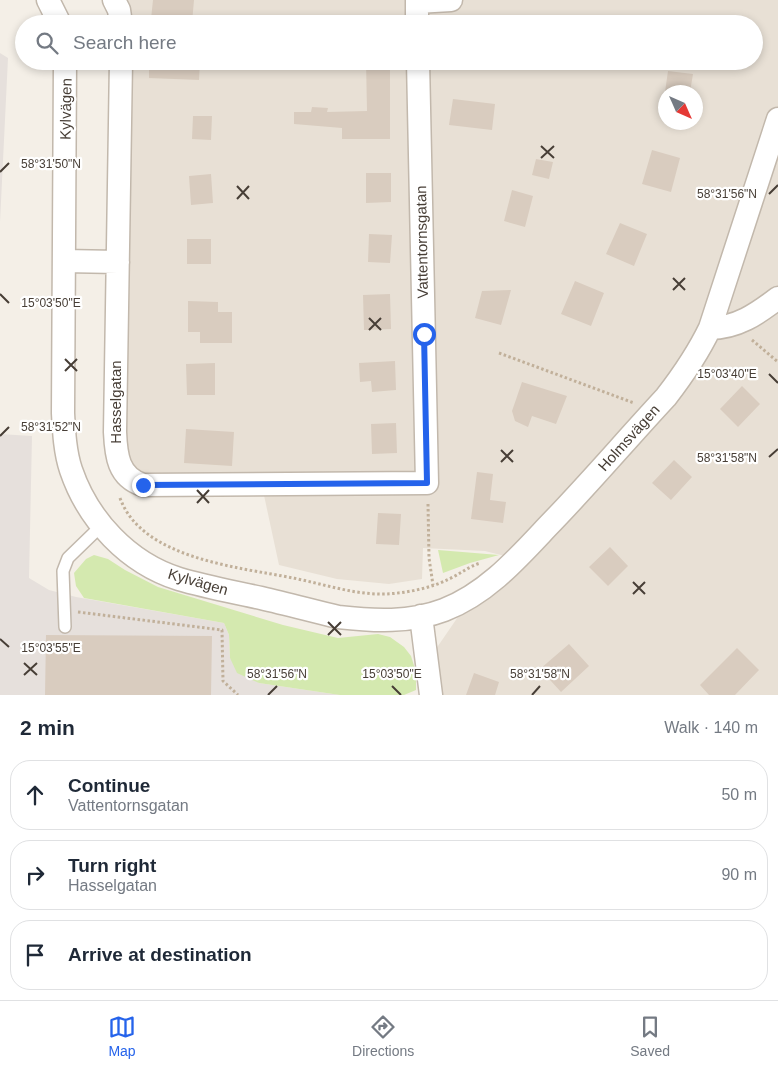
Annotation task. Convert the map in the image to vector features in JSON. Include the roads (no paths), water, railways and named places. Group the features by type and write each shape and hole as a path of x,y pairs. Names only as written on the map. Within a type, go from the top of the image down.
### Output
{"street":[{"path":"48,0 57,15"},
{"path":"114,0 120,15"},
{"path":"417,9 451,0"},
{"name":"Kylvägen","path":"65,70 63,413 66,452 79,490 91,512 113,539 144,563 178,579 338,617 376,620 421,616"},
{"name":"Hasselgatan","path":"121,70 115,432 119,464 126,476"},
{"name":"Vattentornsgatan","path":"126,476 134,482 143,485 427,483 418,70"},
{"name":"Holmsvägen","path":"421,616 444,610 466,599 505,570 560,513 681,378 698,352 710,328 778,119"},
{"path":"64,261 118,262"},
{"path":"710,328 724,328 734,324 754,315 778,298"},
{"path":"421,616 431,695"}],"lane":[{"path":"64,627 63,571 68,558 101,526"}]}
